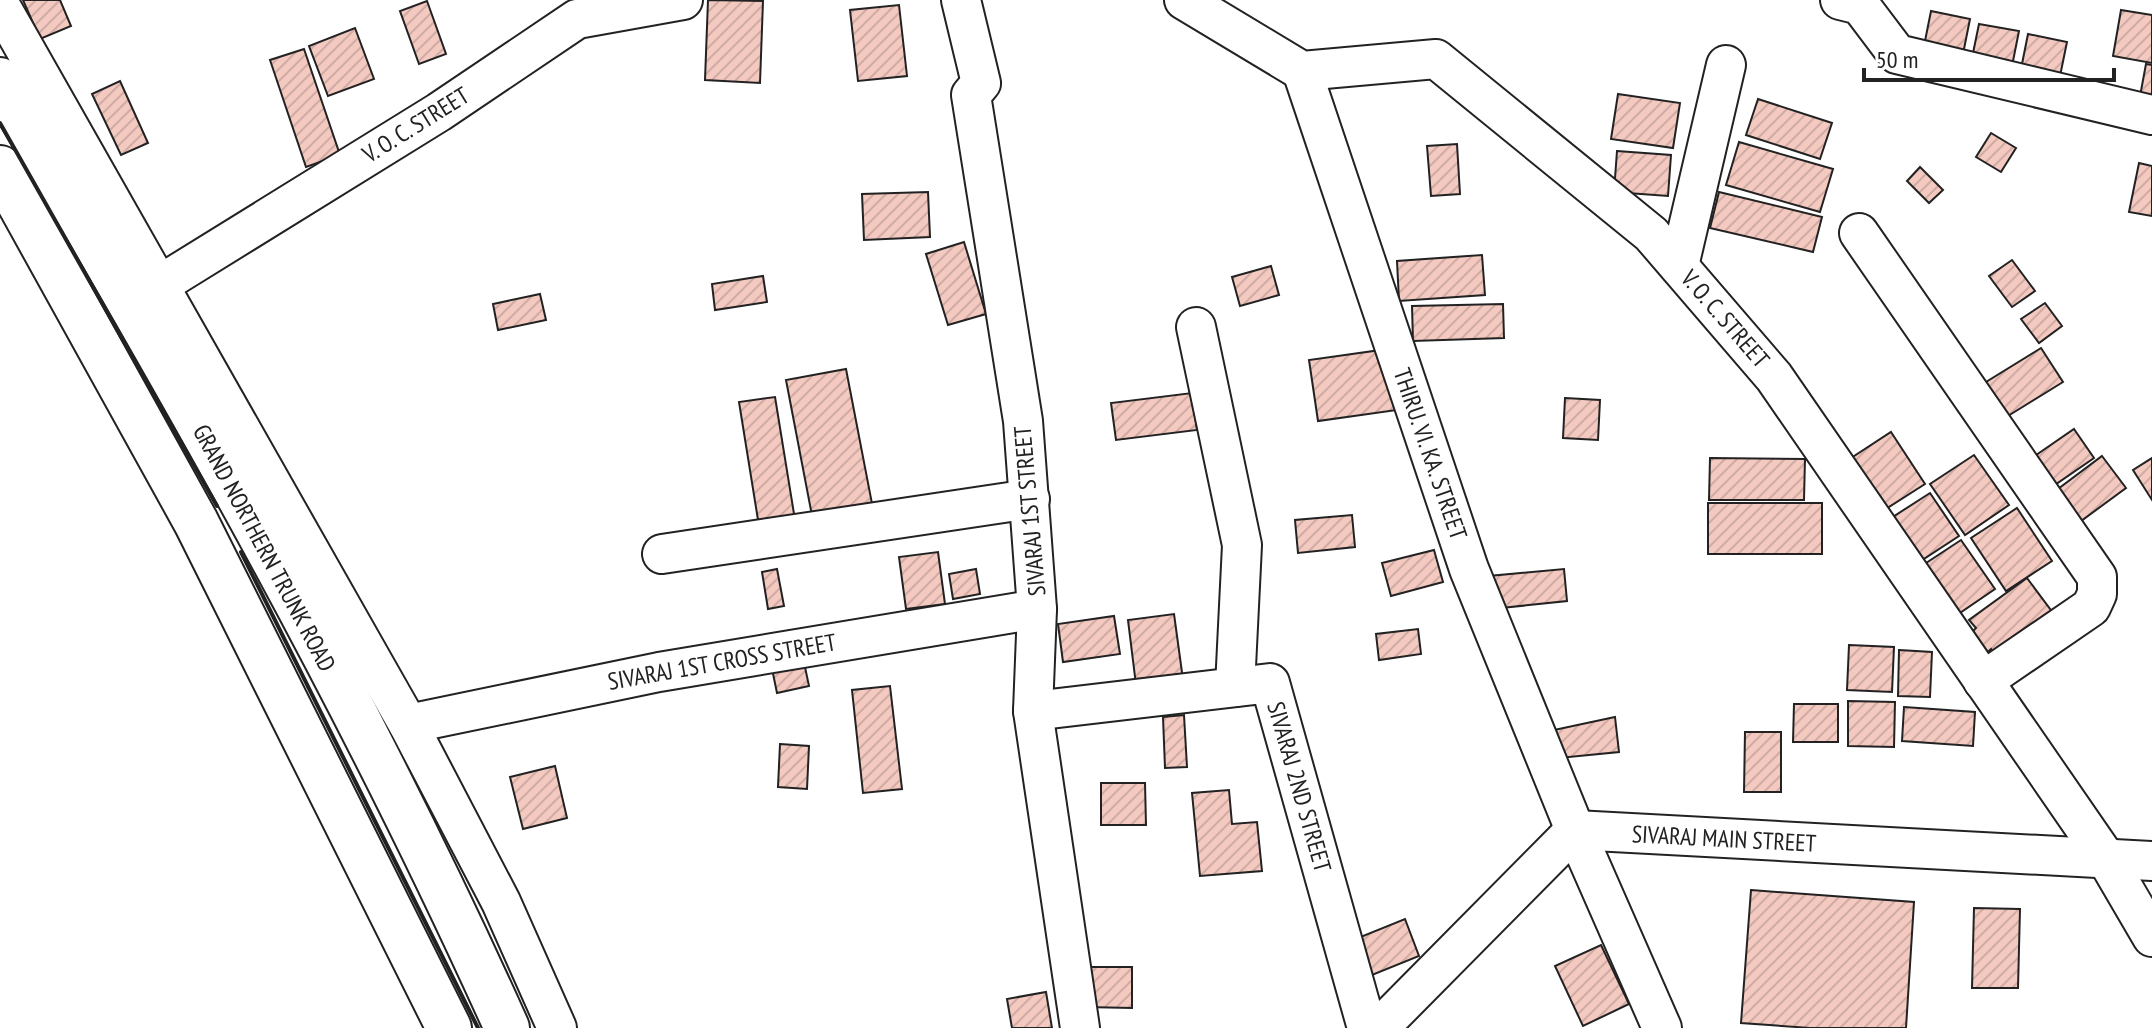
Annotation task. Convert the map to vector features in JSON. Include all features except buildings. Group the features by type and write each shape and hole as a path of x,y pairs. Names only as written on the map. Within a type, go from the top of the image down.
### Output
{"highway":[{"name":"GRAND NORTHERN TRUNK ROAD","path":"0,80 131,302 365,735 507,1028"},
{"name":"GRAND NORTHERN TRUNK ROAD","path":"0,168 196,522 449,1028"}],"street":[{"name":"V. O. C. STREET","path":"161,284 439,112 577,19 683,0"},
{"name":"SIVARAJ 1ST STREET","path":"961,0 981,83 971,95 1023,421 1037,609 1033,711 1080,1028"},
{"path":"1840,0 1860,5 1897,54 2152,115"},
{"path":"0,5 408,724 501,902 557,1028"},
{"path":"1199,5 1302,71"},
{"name":"V. O. C. STREET","path":"1302,71 1436,59 1651,234 1774,377 2107,860 2152,937"},
{"path":"1679,266 1726,65"},
{"name":"THIRU. VI. KA. STREET","path":"1302,71 1469,569 1575,830 1662,1028"},
{"path":"1859,233 2097,577 2097,594 2091,607 1983,681"},
{"path":"1196,327 1242,545 1235,687"},
{"path":"662,554 1030,499"},
{"name":"SIVARAJ 1ST CROSS STREET","path":"408,724 659,672 1037,609"},
{"name":"SIVARAJ 2ND STREET","path":"1033,711 1270,683 1367,1028"},
{"path":"1379,1028 1575,830"},
{"name":"SIVARAJ MAIN STREET","path":"1575,830 2152,861"}],"wall":[{"path":"0,123 217,506"},
{"path":"241,552 478,1028"}]}
